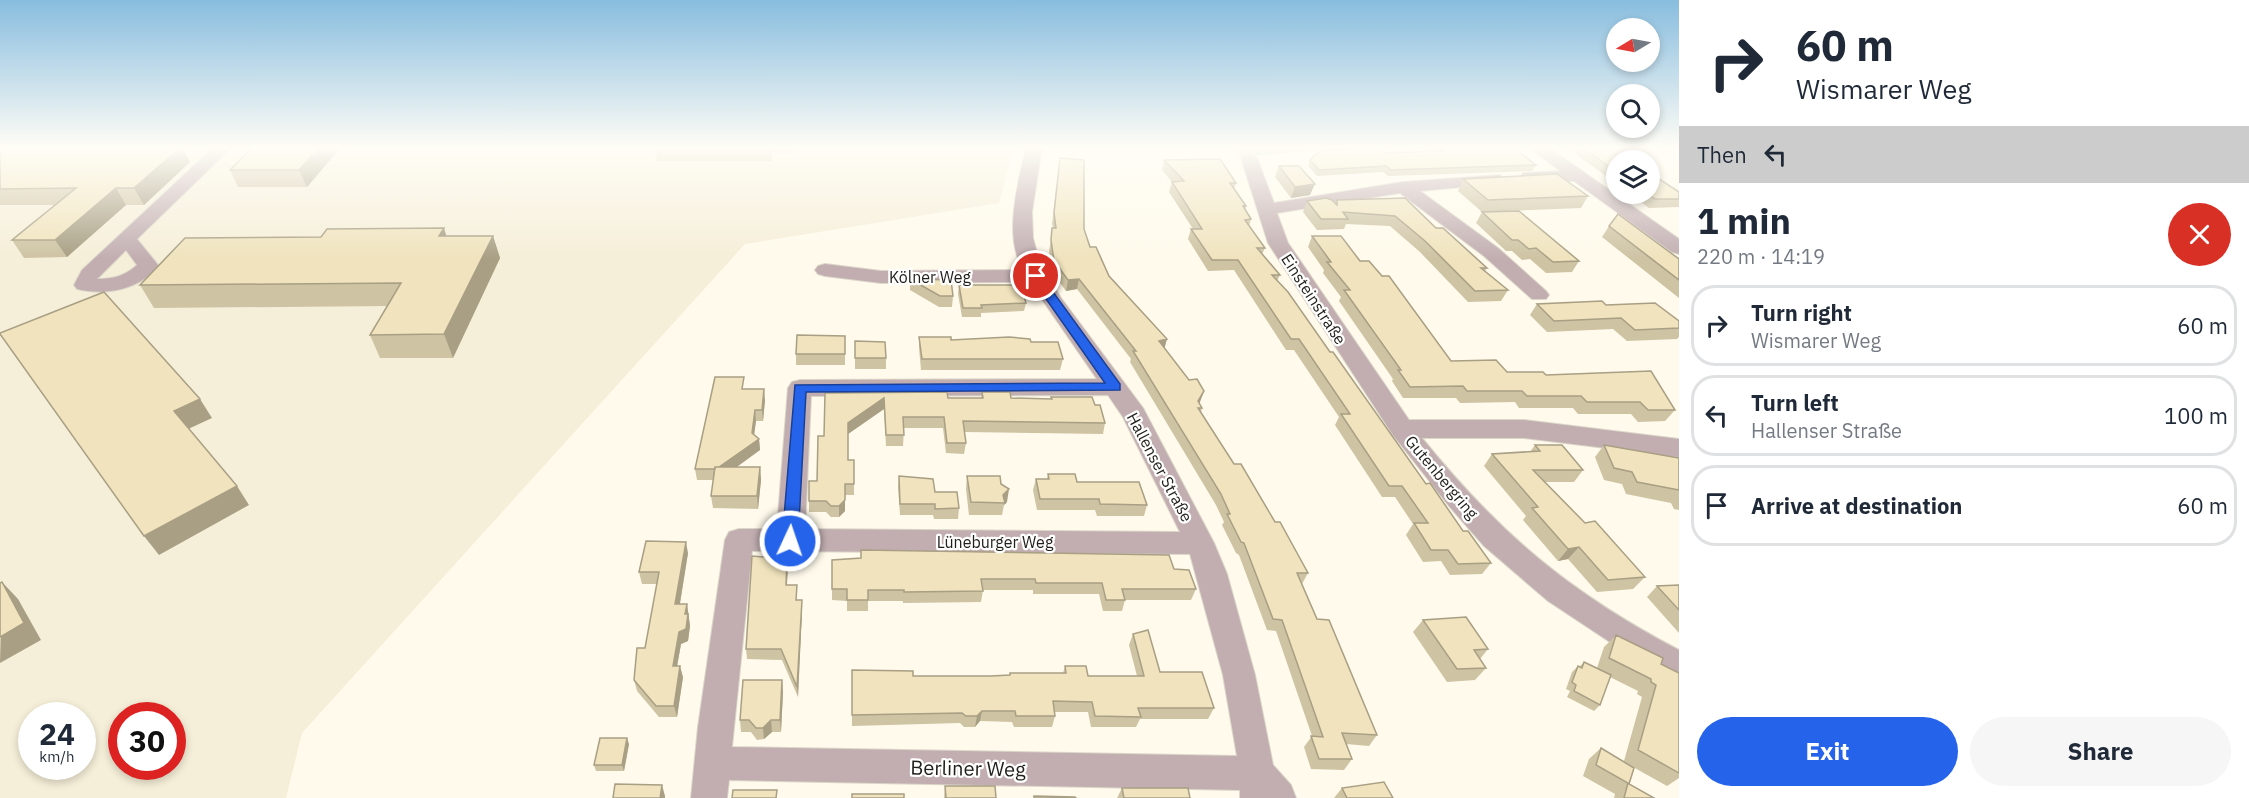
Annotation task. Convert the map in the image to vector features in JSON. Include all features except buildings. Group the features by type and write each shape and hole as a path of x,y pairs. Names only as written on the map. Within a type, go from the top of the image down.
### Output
{"street":[{"path":"127,238 184,184"},
{"name":"Hallenser Straße","path":"1028,184 1023,212 1023,238 1036,276 1134,414 1200,543 1212,574 1239,675 1264,790"},
{"name":"Einsteinstraße","path":"1257,184 1278,243 1333,330 1402,429"},
{"path":"1265,210 1431,184"},
{"path":"1589,184 1679,248"},
{"path":"1403,187 1491,252 1539,295"},
{"name":"Kölner Weg","path":"825,270 881,277 1036,276"},
{"path":"790,541 800,388 1115,387"},
{"name":"Gutenbergring","path":"1402,429 1524,429 1679,448"},
{"name":"Gutenbergring","path":"1402,429 1461,501 1503,546 1593,616 1679,666"},
{"name":"Lüneburger Weg","path":"714,763 716,727 739,540 1200,543"},
{"path":"709,798 714,763"},
{"name":"Berliner Weg","path":"714,763 1264,790"}],"shaded area":[{"path":"0,184 1004,184 999,203 745,244 302,733 286,798 0,798"}],"route":[{"path":"790,541 800,388 1115,387 1036,276"}]}
